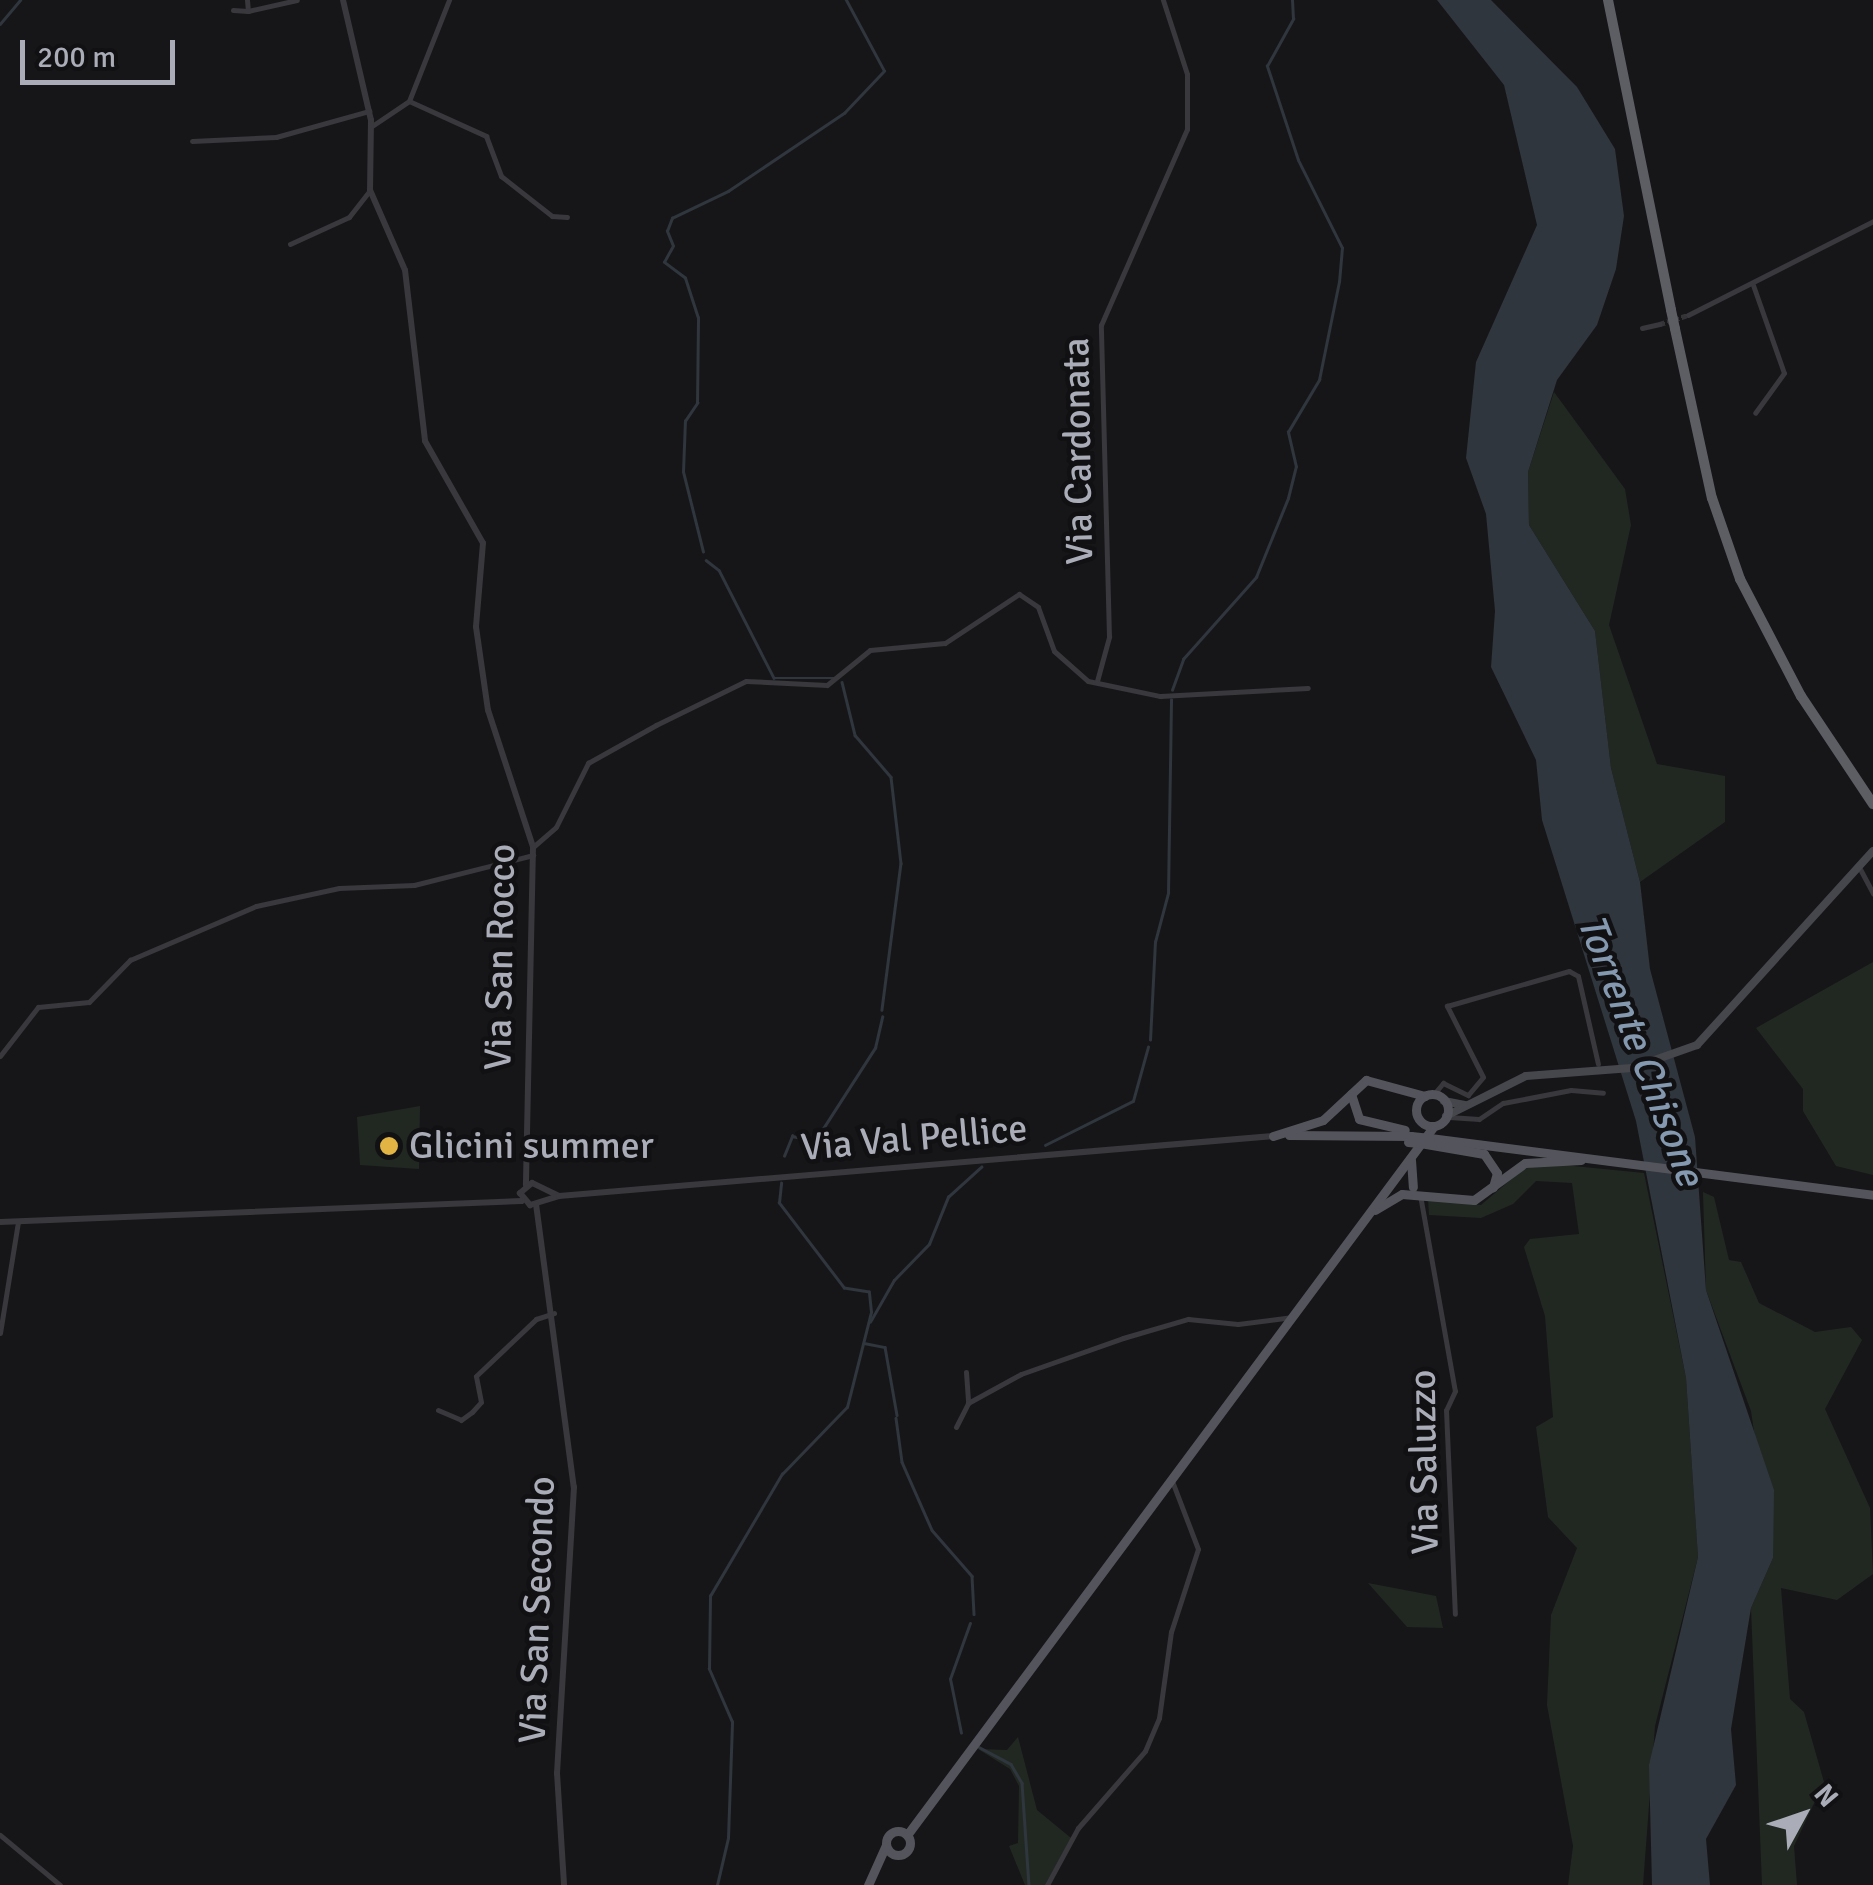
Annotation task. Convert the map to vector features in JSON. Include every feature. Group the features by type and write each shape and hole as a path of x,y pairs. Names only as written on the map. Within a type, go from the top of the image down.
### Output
{"highway":[{"path":"1611,0 1708,484 1740,579 1800,696 1873,804"},
{"path":"1677,327 1716,496 1745,576 1783,656 1873,795"}],"main road":[{"path":"868,1885 886,1846 902,1833 1003,1708 1390,1181 1446,1116 1526,1076 1601,1068 1686,1051 1720,1026 1873,850"},
{"path":"1273,1136 1324,1120 1352,1092 1378,1079 1402,1091 1465,1105"},
{"path":"1402,1091 1429,1137 1484,1154 1497,1174 1490,1192"},
{"path":"1352,1092 1359,1119 1410,1136"},
{"path":"1418,1115 1429,1095"},
{"path":"1444,1101 1446,1116"},
{"path":"1418,1115 1429,1137"},
{"path":"1273,1136 1358,1132 1429,1137 1729,1173 1873,1195"},
{"path":"1412,1155 1416,1190"},
{"path":"1390,1181 1416,1190 1474,1200 1534,1160 1601,1158"},
{"path":"1390,1181 1402,1194"},
{"path":"1350,1239 1402,1194 1416,1190"},
{"path":"902,1833 902,1854"},
{"path":"886,1846 902,1854"},
{"path":"877,1871 902,1854"}],"street":[{"path":"246,0 248,11"},
{"path":"233,10 248,11 297,0"},
{"name":"Via San Rocco","path":"342,0 372,126 370,190 405,270 430,462 484,543 476,627 488,710 533,851 528,1165 524,1186 534,1197"},
{"path":"372,126 409,101 449,0"},
{"name":"Via Cardonata","path":"1097,681 1108,637 1101,325 1187,129 1187,74 1163,0"},
{"path":"409,101 486,136 501,176 552,216 567,217"},
{"path":"192,142 276,138 369,111"},
{"path":"290,244 349,217 370,190"},
{"path":"1688,315 1753,286 1873,222"},
{"path":"1753,286 1784,373 1755,413"},
{"path":"1642,328 1660,324"},
{"path":"0,1056 46,1002 90,1002 130,960 256,906 339,888 414,885 533,851 556,827 588,763 656,725 746,682 827,684 870,650 945,643 1020,594 1038,606 1060,658 1097,681 1160,696 1308,688"},
{"path":"1859,867 1873,894"},
{"path":"1429,1095 1443,1083 1468,1095 1484,1077 1447,1006 1574,972 1601,1068"},
{"path":"1446,1116 1479,1119 1503,1103 1571,1090 1603,1093"},
{"name":"Via Val Pellice","path":"534,1197 1273,1136"},
{"name":"Via San Rocco","path":"528,1165 534,1197"},
{"path":"502,1196 524,1186 534,1197"},
{"name":"Via Saluzzo","path":"1416,1190 1456,1391 1446,1410 1455,1614"},
{"path":"0,1222 534,1197"},
{"name":"Via San Secondo","path":"534,1197 554,1313 574,1486 557,1773 564,1885"},
{"path":"0,1333 18,1221"},
{"path":"438,1410 461,1420 472,1412 481,1402 476,1376 536,1319 554,1313"},
{"path":"968,1403 1021,1374 1188,1318 1293,1317"},
{"path":"956,1427 968,1403 966,1372"},
{"path":"1047,1885 1078,1828 1145,1752 1163,1706 1171,1632 1198,1549 1172,1481"},
{"path":"0,1835 60,1885"}],"shaded area":[{"path":"1554,392 1625,489 1631,525 1609,625 1657,764 1725,776 1725,822 1640,882 1611,768 1595,631 1529,525 1528,472"},
{"path":"1873,962 1873,1175 1836,1166 1803,1111 1803,1089 1756,1028"},
{"name":"Glicini summer","path":"420,1106 419,1169 360,1165 357,1117"},
{"path":"1543,1163 1644,1173 1686,1378 1698,1557 1655,1726 1643,1885 1568,1885 1573,1846 1547,1705 1551,1615 1577,1548 1548,1517 1536,1427 1553,1417 1545,1316 1524,1247 1530,1239 1579,1234 1572,1183 1536,1181 1513,1204 1481,1218 1429,1215 1428,1199 1481,1205 1522,1170"},
{"path":"1703,1192 1714,1197 1729,1260 1741,1262 1759,1303 1815,1332 1851,1327 1862,1340 1825,1409 1870,1508 1873,1574 1837,1600 1781,1588 1790,1699 1804,1712 1824,1782 1794,1846 1797,1885 1762,1885 1751,1608 1773,1558 1751,1411 1706,1290"},
{"path":"1368,1583 1436,1596 1443,1628 1407,1627"},
{"path":"1018,1737 1037,1810 1071,1838 1045,1885 1025,1885 1009,1846 1018,1843 1019,1786 1010,1769 978,1749 1007,1750"}],"water":[{"name":"Torrente Chisone","path":"1437,0 1491,0 1577,87 1615,149 1624,216 1616,269 1597,325 1557,380 1528,472 1529,525 1595,631 1611,768 1640,882 1650,969 1695,1137 1706,1290 1774,1490 1773,1558 1751,1608 1731,1729 1736,1785 1706,1839 1710,1885 1652,1885 1649,1765 1698,1557 1686,1378 1636,1121 1542,820 1536,760 1491,667 1495,611 1486,514 1466,458 1476,362 1537,225 1504,85"}],"waterway":[{"path":"0,24 20,0"},
{"path":"703,552 683,472 685,421 697,403 698,318 685,278 664,262 673,246 667,231 672,218 728,191 844,113 884,71 846,0"},
{"path":"1172,690 1183,659 1256,577 1288,498 1296,467 1288,432 1319,380 1339,282 1342,248 1298,160 1267,66 1293,19 1292,0"},
{"path":"706,560 719,570 774,678 835,678"},
{"path":"842,682 855,735 891,777 901,863 882,1010"},
{"path":"1150,1040 1155,942 1168,893 1171,700"},
{"path":"784,1156 792,1136 815,1141 875,1048 882,1017"},
{"path":"1045,1145 1133,1101 1148,1047"},
{"path":"870,1322 894,1280 929,1244 948,1197 981,1167"},
{"path":"717,1885 728,1838 732,1722 709,1669 710,1596 782,1474 847,1407 871,1312 869,1292 844,1288 779,1203 781,1183"},
{"path":"864,1343 885,1347 897,1415"},
{"path":"896,1418 902,1462 932,1530 972,1576 974,1614"},
{"path":"961,1733 950,1679 970,1623"},
{"path":"979,1747 1011,1764 1022,1783 1029,1885"}],"tunnel":[{"path":"1660,324 1688,315"}],"place":[{"name":"Glicini summer","path":"389,1146"}]}
